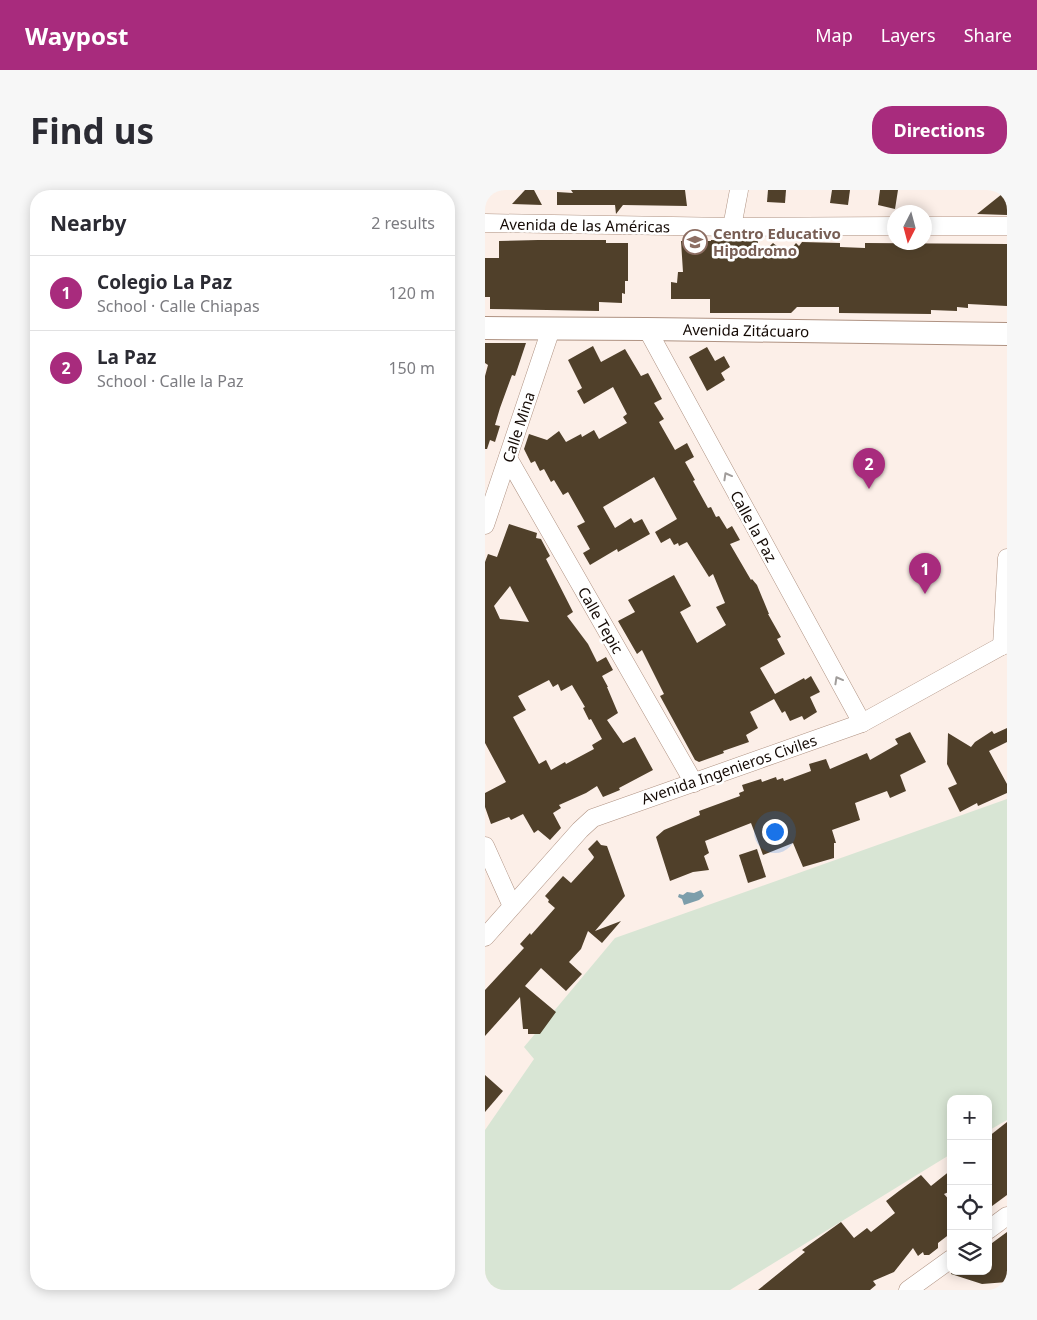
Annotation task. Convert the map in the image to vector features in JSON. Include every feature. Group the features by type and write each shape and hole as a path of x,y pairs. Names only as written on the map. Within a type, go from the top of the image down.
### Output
{"street":[{"path":"732,227 739,190"},
{"name":"Avenida de las Américas","path":"485,223 732,227 887,226"},
{"path":"932,226 1007,226"},
{"name":"Avenida Zitácuaro","path":"485,328 1007,334"},
{"name":"Calle Mina","path":"485,525 551,329"},
{"name":"Calle la Paz","path":"647,329 862,723"},
{"name":"Calle Tepic","path":"508,458 693,783"},
{"path":"1005,645 1007,558"},
{"name":"Avenida Ingenieros Civiles","path":"485,937 580,830 593,818 862,723 1005,645"},
{"path":"485,846 512,906"},
{"path":"992,1227 1007,1216"},
{"path":"908,1290 947,1261"}],"green space":[{"path":"1007,799 1007,1120 992,1129 992,1095 947,1095 947,1156 730,1290 485,1290 485,1130 534,1059 524,1047 615,938"}],"water":[{"path":"701,890 704,896 699,900 684,905 682,899 678,897 679,894 694,893"}],"building":[{"path":"525,190 534,190 542,205 512,204"},
{"path":"571,190 685,190 687,206 623,205 616,214 615,205 557,205 557,192 573,193"},
{"path":"768,190 786,190 785,203 767,202"},
{"path":"832,190 850,190 848,205 830,203"},
{"path":"880,190 898,190 896,205 887,205 887,207 878,205"},
{"path":"1007,190 1007,215 977,214"},
{"path":"606,240 606,243 628,243 628,281 625,281 625,294 622,293 622,303 599,302 599,311 490,309 490,297 485,297 485,258 499,258 499,241"},
{"path":"681,241 758,241 757,258 773,243 787,254 796,243 799,246 802,242 840,243 840,247 865,248 865,243 887,243 887,250 932,250 932,243 1007,244 1007,306 968,304 968,308 957,307 957,311 931,310 931,314 839,313 839,307 797,307 791,313 710,313 710,299 671,299 671,282 677,283 678,272 683,272"},
{"path":"485,343 526,343 515,376 512,375 500,408 495,425 500,426 495,442 490,440 487,449 485,449 485,376 488,365 485,363"},
{"path":"593,346 601,362 625,349 641,376 648,373 662,399 654,403 664,419 659,422 675,450 687,443 694,457 685,462 695,480 693,481 708,508 711,507 716,517 719,516 727,529 732,526 740,540 730,544 751,580 757,585 768,614 781,637 777,639 785,654 760,668 775,694 811,676 820,692 810,697 817,712 804,720 802,716 790,721 785,711 782,713 774,699 750,712 758,728 746,735 749,742 699,762 695,760 660,696 664,694 642,650 637,654 618,621 635,612 628,600 674,575 691,606 680,612 697,643 726,625 716,607 725,603 713,574 709,577 687,542 679,546 678,543 674,545 670,538 661,543 655,532 677,519 654,477 603,507 615,528 631,518 634,523 642,519 650,534 618,552 617,549 590,565 583,553 590,549 577,526 585,522 568,492 563,495 554,480 551,482 544,469 540,471 535,461 531,463 524,449 529,434 547,440 559,431 566,442 581,434 582,437 594,430 599,439 627,423 623,417 627,414 613,387 584,404 577,391 582,388 568,360"},
{"path":"707,347 715,361 724,356 730,367 721,373 725,380 707,391 689,357"},
{"path":"509,524 537,533 536,538 541,539 550,556 546,559 573,612 567,616 588,644 597,662 606,657 613,670 602,676 618,713 607,720 623,743 635,737 653,770 619,788 620,790 603,797 597,786 559,805 561,808 553,813 561,828 550,840 538,830 534,833 523,814 511,820 509,817 491,824 485,807 485,793 506,782 485,743 485,562 488,554 497,557","holes":["510,586 529,622 500,619 494,606","549,680 553,687 558,684 561,691 572,685 585,707 583,708 589,720 591,719 602,739 592,745 594,749 551,770 546,760 539,764 513,717 526,710 518,696"]},
{"path":"1007,728 1007,742 989,751 1007,784 1007,793 978,806 977,803 960,812 948,788 957,784 947,764 948,733 971,747 975,742 992,731 994,734"},
{"path":"910,732 926,762 900,775 906,791 890,798 887,791 855,803 860,820 832,830 836,843 834,843 834,858 803,867 793,843 763,855 751,823 705,841 709,853 704,856 709,870 693,872 670,881 656,837 664,830 700,815 699,811 740,796 739,793 744,791 742,785 761,779 762,782 776,777 777,780 783,778 784,781 811,771 809,764 826,759 830,769 867,753 870,760 898,744 895,739"},
{"path":"597,840 601,845 607,846 625,896 595,931 621,921 602,943 588,931 581,949 569,962 582,974 566,991 541,968 525,986 556,1012 540,1034 528,1034 528,1029 523,1029 520,997 485,1036 485,990 524,948 520,944 530,933 531,935 555,908 548,902 549,900 545,896 563,876 571,883 593,859 594,857 588,849"},
{"path":"757,849 766,877 748,883 739,855"},
{"path":"485,1075 503,1091 485,1112"},
{"path":"1007,1122 1007,1195 992,1206 992,1140 992,1134"},
{"path":"947,1173 947,1193 944,1194 947,1197 947,1236 938,1243 938,1248 929,1255 924,1255 923,1252 918,1256 913,1248 894,1272 873,1281 876,1285 870,1290 758,1290 805,1252 802,1250 841,1222 854,1238 867,1228 871,1232 895,1213 886,1201 921,1175 931,1186"},
{"path":"1007,1232 1007,1282 982,1284 954,1275 992,1275 992,1243"}],"place":[{"name":"Centro Educativo Hipodromo","path":"695,242"},
{"name":"La Paz","path":"869,489"},
{"name":"Colegio La Paz","path":"925,594"}]}
